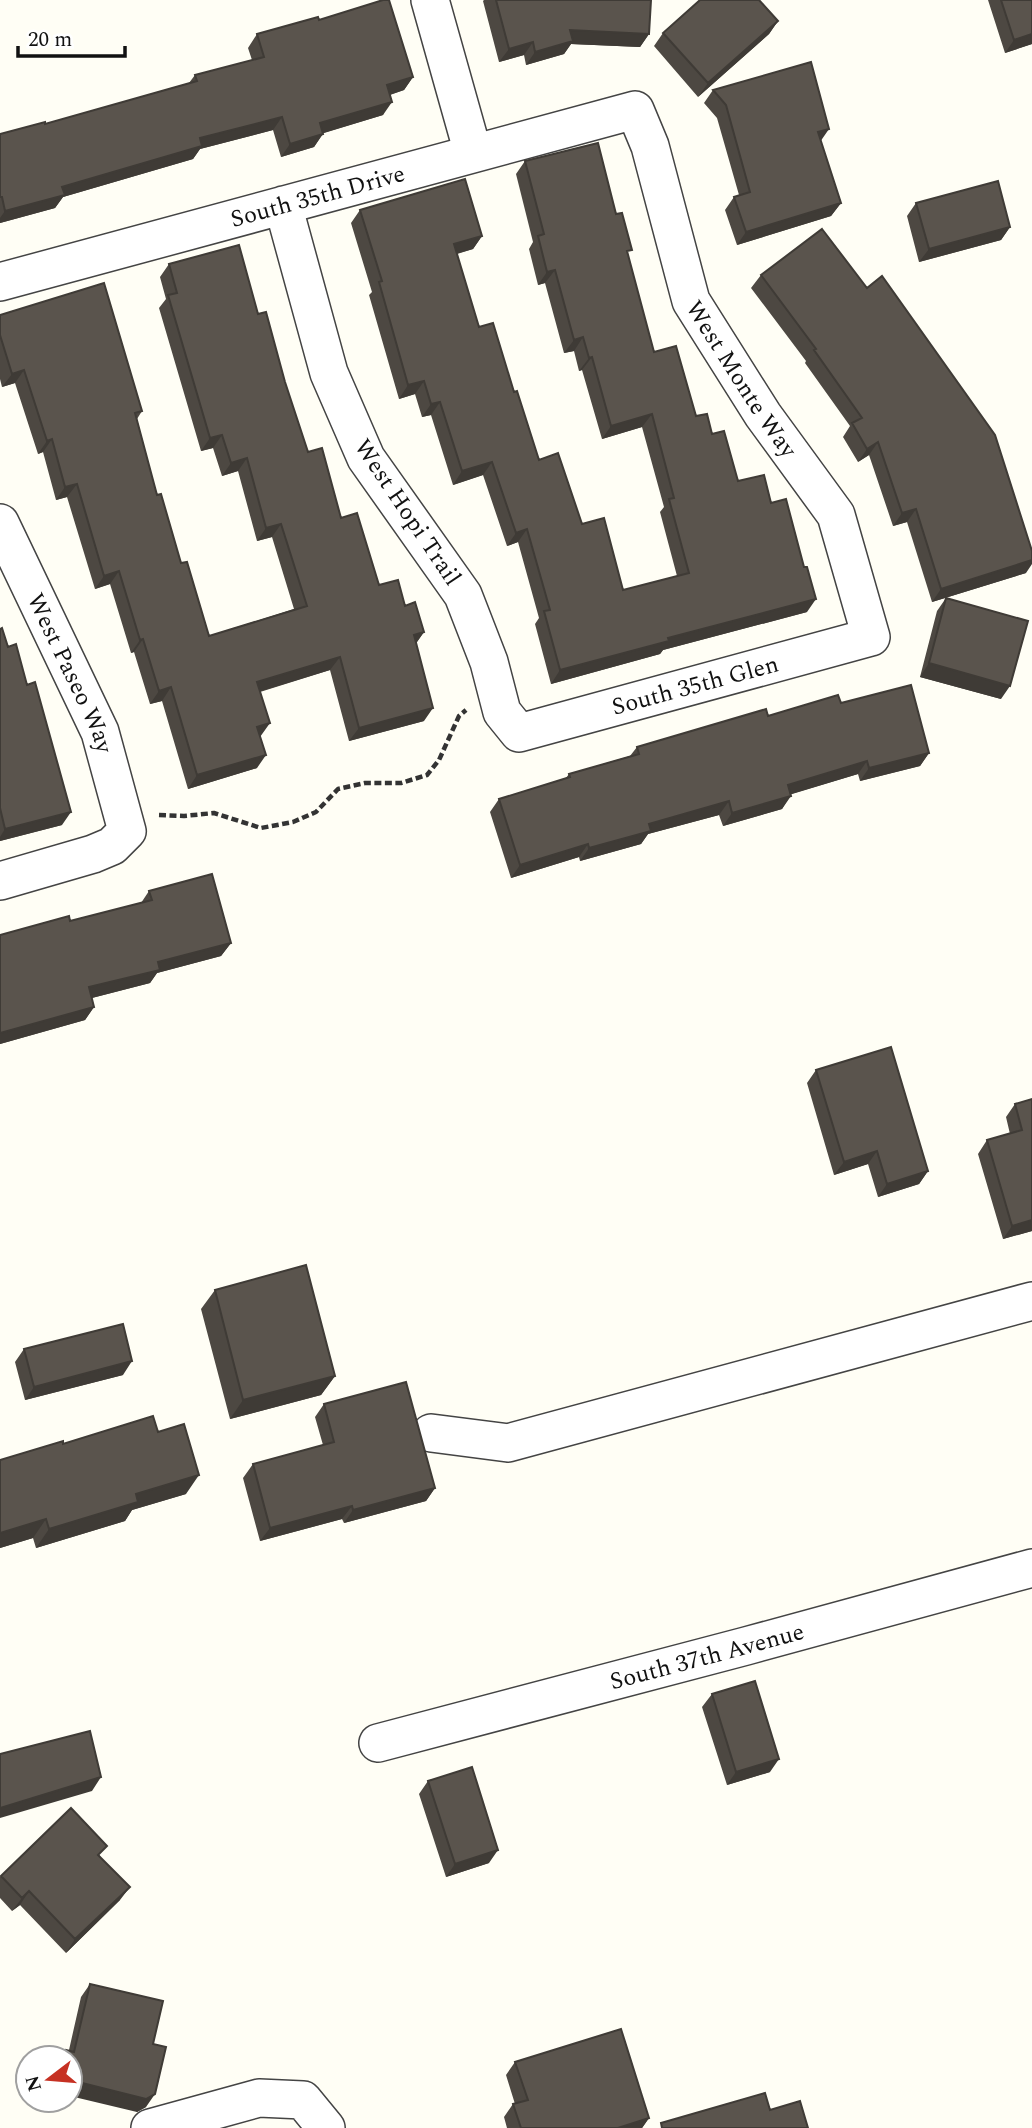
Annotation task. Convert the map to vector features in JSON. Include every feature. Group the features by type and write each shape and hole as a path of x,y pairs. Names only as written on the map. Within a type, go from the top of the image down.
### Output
{"street":[{"path":"430,0 473,153"},
{"name":"South 35th Drive","path":"0,282 635,110"},
{"name":"West Monte Way","path":"635,110 650,146 691,301 762,415 836,515 871,637"},
{"name":"West Hopi Trail","path":"283,205 329,373 366,458 463,595 489,662 502,712 519,733"},
{"name":"West Paseo Way","path":"0,523 100,732 125,822"},
{"name":"South 35th Glen","path":"519,733 871,637"},
{"path":"0,881 112,846 125,822"},
{"path":"431,1433 508,1443 1032,1301"},
{"name":"South 37th Avenue","path":"378,1743 1032,1568"},
{"path":"150,2128 259,2098 303,2100 326,2128"}],"path":[{"path":"125,822 214,813 261,828 293,822 316,812 338,789 365,783 401,783 427,775 439,760 459,716 496,687"}],"building":[{"path":"389,0 413,77 387,85 392,102 320,123 323,134 290,144 282,117 200,138 202,146 62,187 65,195 5,211 0,197 0,134 197,81 195,75 264,57 257,34 318,17 319,20"},
{"path":"496,0 651,0 649,34 570,30 573,41 535,52 533,42 509,49"},
{"path":"700,0 759,0 778,21 708,83 663,33"},
{"path":"1001,0 1032,0 1032,34 1014,40"},
{"path":"811,62 829,129 818,132 841,203 746,232 734,197 750,192 726,105 713,90"},
{"path":"598,143 616,214 622,213 632,250 627,251 654,352 676,346 696,416 707,414 712,434 724,431 738,481 764,475 771,503 786,499 804,567 807,567 816,599 560,670 544,611 550,610 527,529 516,533 492,462 462,471 440,402 431,404 424,381 408,385 379,282 382,281 360,210 465,179 482,236 454,244 479,327 493,323 539,460 558,453 582,524 604,518 623,590 689,573 669,499 674,498 652,414 611,426 592,357 589,358 583,337 574,340 555,270 547,272 538,236 544,234 525,161"},
{"path":"998,181 1010,227 929,249 916,203"},
{"path":"822,229 867,288 882,276 995,435 1032,551 1032,560 941,589 916,509 902,513 878,442 867,449 852,423 862,418 814,350 816,349 761,275"},
{"path":"239,245 258,314 266,312 308,452 322,448 341,518 357,513 379,585 398,580 405,606 415,602 424,632 414,635 433,708 359,728 340,657 257,682 270,723 257,727 266,755 197,775 171,687 159,691 119,571 104,576 77,484 65,487 52,439 47,441 24,370 12,374 0,335 0,315 104,283 142,411 135,413 157,495 161,494 181,563 187,562 209,636 307,606 281,524 266,528 247,458 231,463 222,435 210,438 168,295 177,293 169,264"},
{"path":"946,598 1028,621 1010,686 929,663"},
{"path":"2,628 8,647 16,644 27,685 35,682 71,812 5,829 0,808"},
{"path":"911,685 929,753 869,768 867,761 788,785 791,796 732,813 729,801 649,824 651,831 589,848 588,844 520,865 499,799 570,777 569,774 639,754 637,747 766,709 768,716 838,695 841,703"},
{"path":"212,874 231,943 158,962 160,970 89,987 94,1007 0,1033 0,935 69,916 70,921 152,900 149,891"},
{"path":"891,1047 928,1171 887,1184 877,1151 844,1162 816,1070"},
{"path":"1032,1099 1032,1220 1012,1226 987,1140 1022,1130 1015,1104"},
{"path":"306,1265 335,1376 243,1400 215,1290"},
{"path":"123,1324 132,1361 34,1387 24,1349"},
{"path":"406,1382 435,1488 270,1528 253,1464 334,1442 324,1404"},
{"path":"153,1416 158,1432 184,1424 199,1475 136,1494 138,1502 49,1529 46,1519 0,1533 0,1460"},
{"path":"755,1681 779,1759 736,1772 712,1694"},
{"path":"90,1731 101,1777 0,1808 0,1754"},
{"path":"472,1767 498,1850 455,1864 428,1781"},
{"path":"71,1808 107,1846 98,1855 130,1887 75,1939 29,1891 22,1898 1,1876"},
{"path":"90,1984 163,2001 153,2044 166,2047 155,2094 146,2099 84,2084 84,2044 76,2044"},
{"path":"621,2029 649,2118 618,2128 521,2128 513,2104 528,2100 515,2062"},
{"path":"765,2093 770,2110 800,2101 808,2128 662,2128 661,2123"}]}
